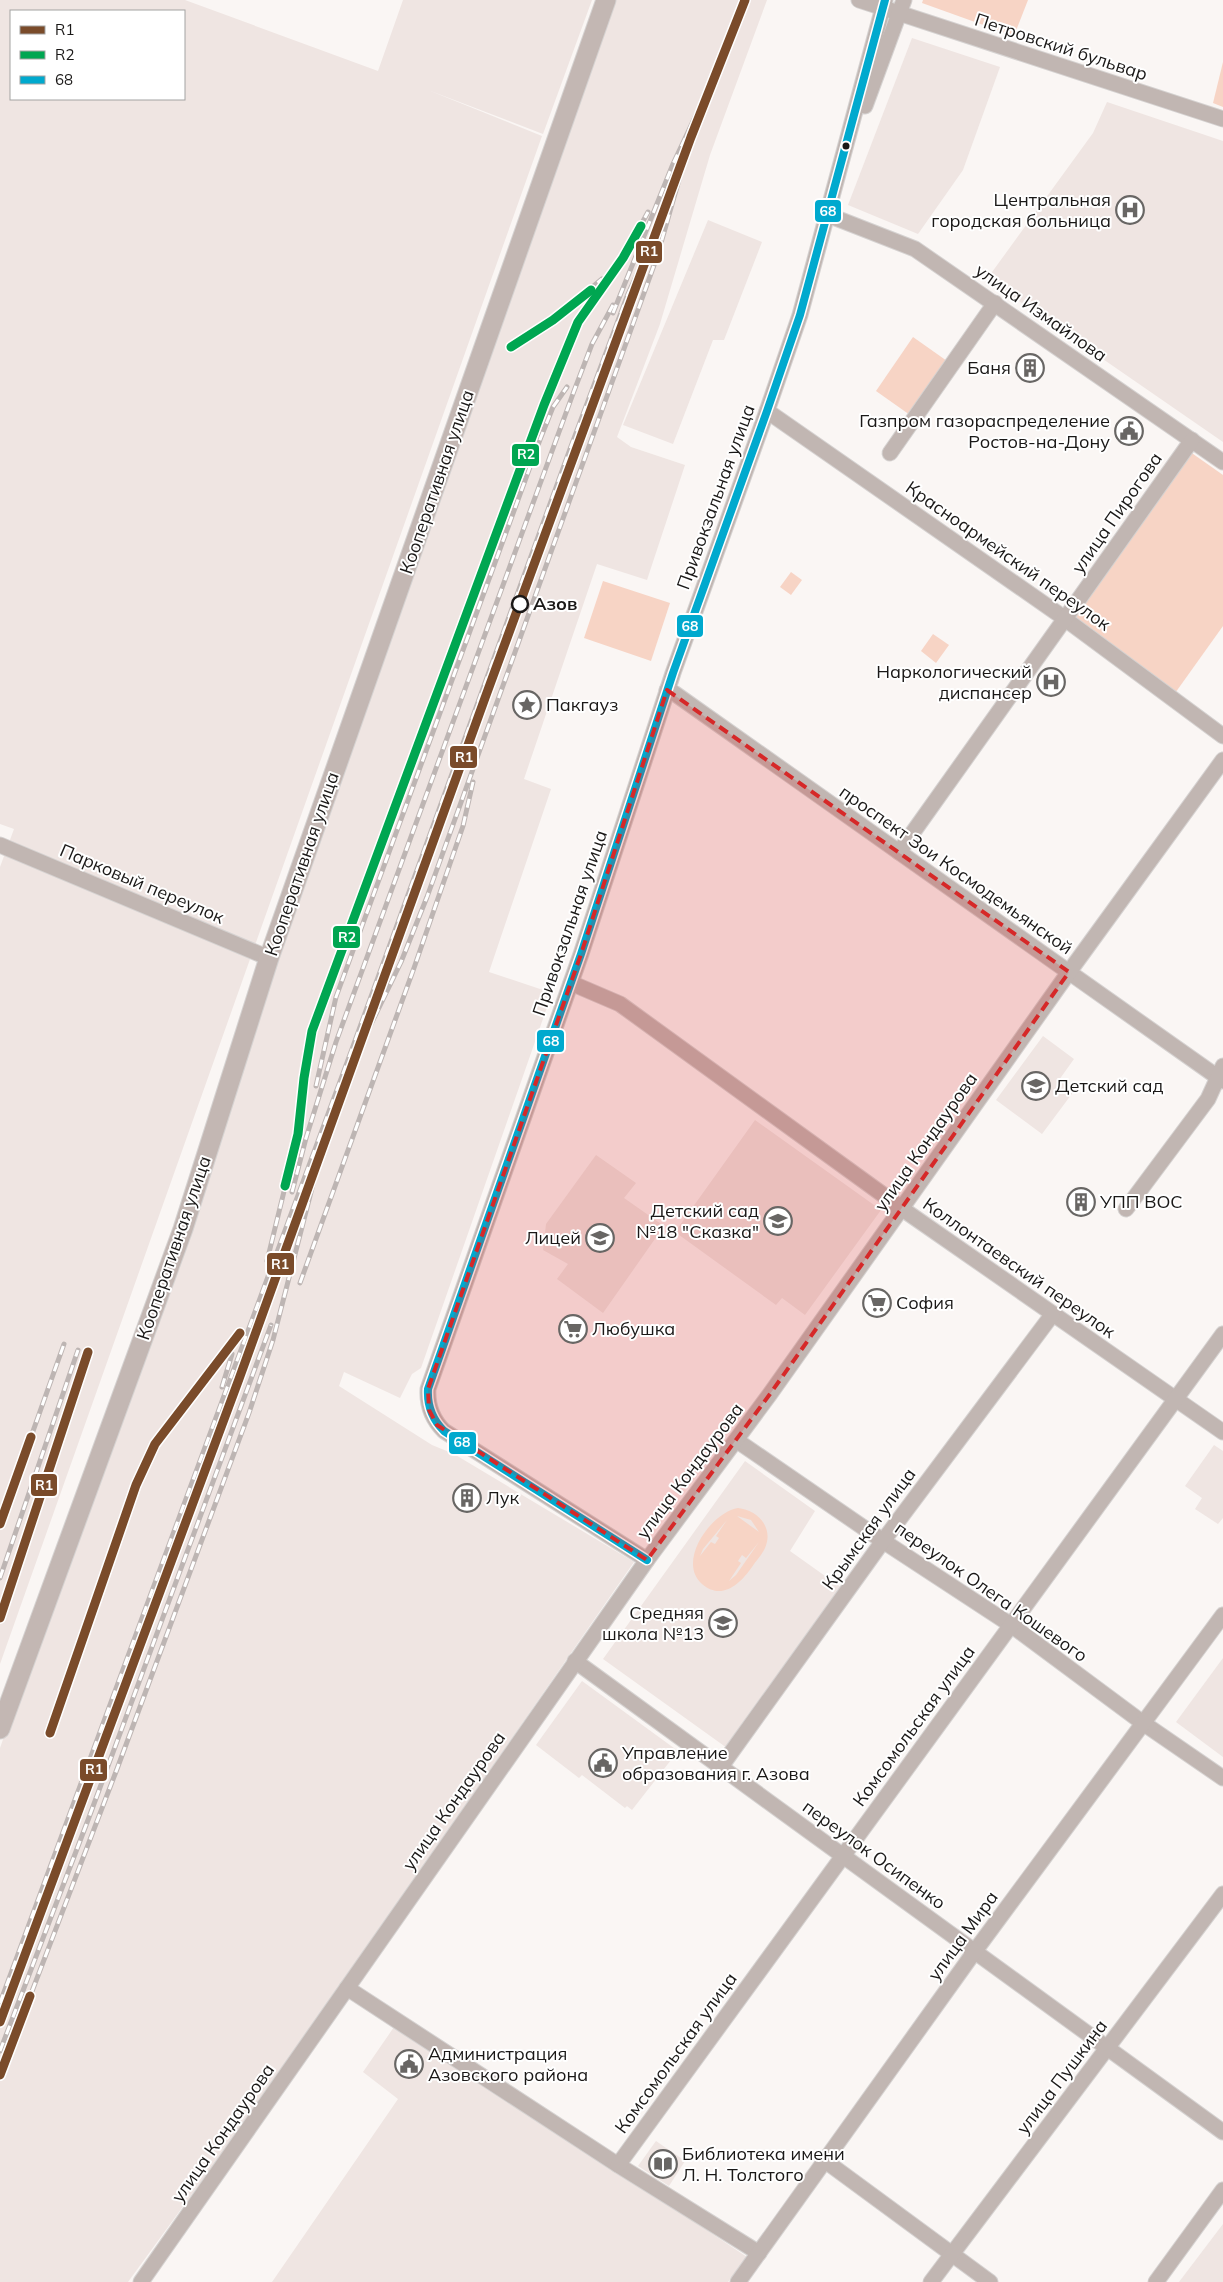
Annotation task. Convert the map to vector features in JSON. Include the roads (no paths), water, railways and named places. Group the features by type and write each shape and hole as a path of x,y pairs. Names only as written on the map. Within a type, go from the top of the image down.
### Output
{"main road":[{"name":"Кооперативная улица","path":"0,1729 183,1229 269,958 606,0"}],"street":[{"name":"Петровский бульвар","path":"859,0 901,7 1223,119"},
{"name":"Привокзальная улица","path":"647,1560 444,1432 437,1425 429,1410 427,1400 428,1389 571,983 667,690 768,411 800,314 884,4"},
{"name":"Привокзальная улица","path":"833,195 901,7"},
{"name":"улица Измайлова","path":"828,215 915,249 1223,462"},
{"path":"890,453 995,303"},
{"name":"Красноармейский переулок","path":"768,411 1065,618 1223,736"},
{"name":"улица Пирогова","path":"899,852 1192,440"},
{"name":"проспект Зои Космодемьянской","path":"667,690 674,693 1068,972 1221,1075"},
{"name":"улица Кондаурова","path":"141,2282 647,1560 736,1440 1068,972 1223,760"},
{"name":"Парковый переулок","path":"0,845 269,958"},
{"name":"Коллонтаевский переулок","path":"571,983 620,1004 901,1208 1223,1432"},
{"path":"1126,1209 1208,1099 1221,1075"},
{"name":"Крымская улица","path":"720,1768 883,1541 1052,1314"},
{"name":"Комсомольская улица","path":"618,2165 1223,1334"},
{"name":"переулок Олега Кошевого","path":"736,1440 1010,1625 1223,1778"},
{"name":"улица Мира","path":"738,2282 975,1951 1223,1615"},
{"name":"переулок Осипенко","path":"576,1661 720,1768 1223,2132"},
{"name":"улица Пушкина","path":"931,2282 1223,1894"},
{"path":"347,1988 618,2165 759,2253"},
{"path":"824,2160 990,2282"},
{"path":"1156,2282 1223,2190"}],"railway":[{"path":"709,90 745,0"},
{"path":"613,313 673,164 711,83"},
{"path":"359,1049 401,962 427,897 657,257 690,141"},
{"path":"267,1261 298,1134 304,1078 312,1031 544,405 578,322 623,258 648,212"},
{"path":"0,2003 352,1049 570,449 628,294 664,215"},
{"path":"511,347 553,320 602,279"},
{"path":"292,1192 306,1138 336,1042 574,391 592,344 613,305"},
{"path":"316,1086 336,997 541,437 553,407 567,387"},
{"path":"300,1283 414,968 463,826 473,782"},
{"path":"0,2075 117,1769 249,1413 273,1340 319,1161"},
{"path":"0,2051 88,1820 271,1325"},
{"path":"50,1733 136,1485 155,1444 240,1333"},
{"path":"0,1524 64,1344"},
{"path":"0,1578 78,1350"},
{"path":"0,1618 88,1352"},
{"path":"222,1387 232,1354"}],"place":[{"name":"Центральная городская больница","path":"1130,210"},
{"name":"Баня","path":"1030,368"},
{"name":"Газпром газораспределение Ростов-на-Дону","path":"1129,431"},
{"name":"Азов","path":"520,604"},
{"name":"Наркологический диспансер","path":"1051,682"},
{"name":"Пакгауз","path":"527,705"},
{"name":"Детский сад","path":"1036,1086"},
{"name":"УПП ВОС","path":"1081,1202"},
{"name":"Детский сад №18 \"Сказка\"","path":"778,1221"},
{"name":"Лицей","path":"600,1238"},
{"name":"София","path":"877,1303"},
{"name":"Любушка","path":"573,1329"},
{"name":"Лук","path":"467,1498"},
{"name":"Средняя школа №13","path":"723,1623"},
{"name":"Управление образования г. Азова","path":"603,1763"},
{"name":"Администрация Азовского района","path":"409,2064"},
{"name":"Библиотека имени Л. Н. Толстого","path":"663,2164"}]}
